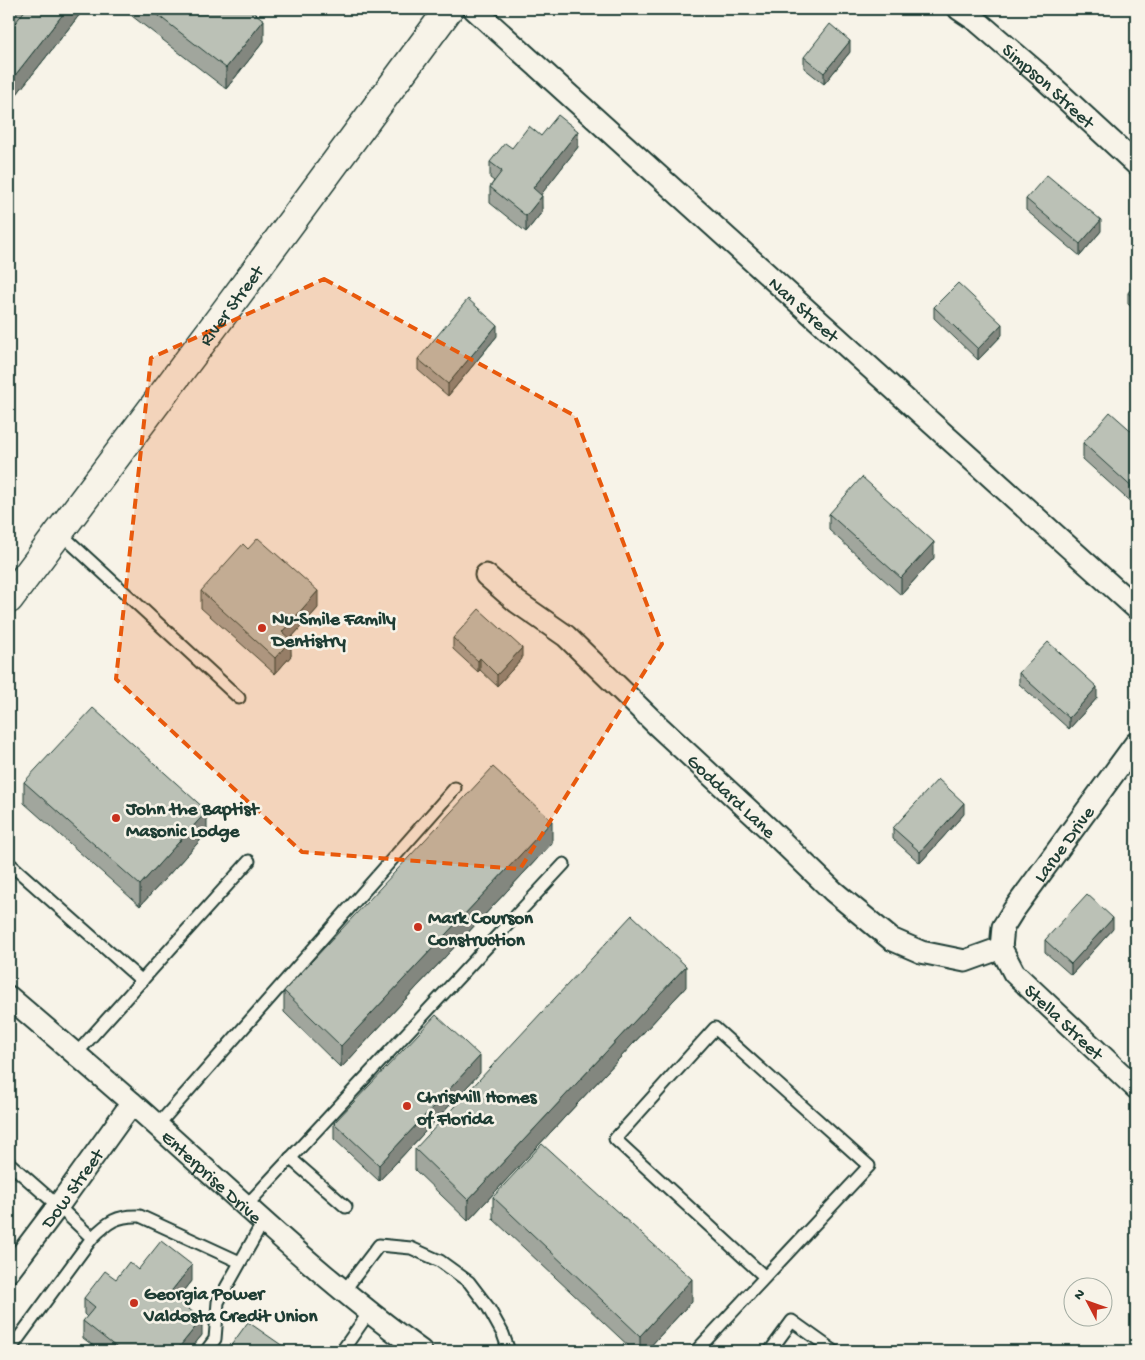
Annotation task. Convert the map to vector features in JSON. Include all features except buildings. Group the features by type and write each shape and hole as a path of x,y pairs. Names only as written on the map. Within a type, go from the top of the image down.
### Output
{"street":[{"name":"River Street","path":"9,599 229,306 448,9"},
{"name":"Nan Street","path":"474,9 1136,608"},
{"name":"Simpson Street","path":"959,9 977,21 1041,76 1136,164"},
{"name":"Goddard Lane","path":"486,575 517,602 566,636 657,726 768,828 833,891 891,939 921,952 965,961 1001,948"},
{"name":"Larue Drive","path":"1001,948 1003,927 1136,743"},
{"name":"Stella Street","path":"1001,948 1014,973 1136,1088"},
{"name":"Enterprise Drive","path":"9,997 132,1103 263,1222 344,1292 421,1351"},
{"name":"Dow Street","path":"9,1271 132,1103"}],"lane":[{"path":"59,532 239,698"},
{"path":"157,1126 455,788"},
{"path":"76,1054 249,861"},
{"path":"9,863 142,980"},
{"path":"246,1206 564,864"},
{"path":"696,1351 869,1166 715,1028 615,1140 765,1277"},
{"path":"290,1158 346,1207"},
{"path":"9,1163 92,1238"},
{"path":"9,1350 92,1238 105,1225 126,1216 140,1216 240,1262"},
{"path":"206,1351 215,1339 218,1302 263,1222"},
{"path":"344,1292 379,1246 411,1248 440,1261 469,1282 488,1307 503,1334 509,1351"},
{"path":"342,1351 370,1311"},
{"path":"770,1351 792,1321 834,1351"}],"highlighted area":[{"path":"324,279 575,416 662,644 520,869 302,852 116,679 151,358"}],"place":[{"name":"Nu-Smile Family Dentistry","path":"262,628"},
{"name":"John the Baptist Masonic Lodge","path":"116,818"},
{"name":"Mark Courson Construction","path":"418,927"},
{"name":"ChrisMill Homes of Florida","path":"407,1106"},
{"name":"Georgia Power Valdosta Credit Union","path":"134,1303"}]}
